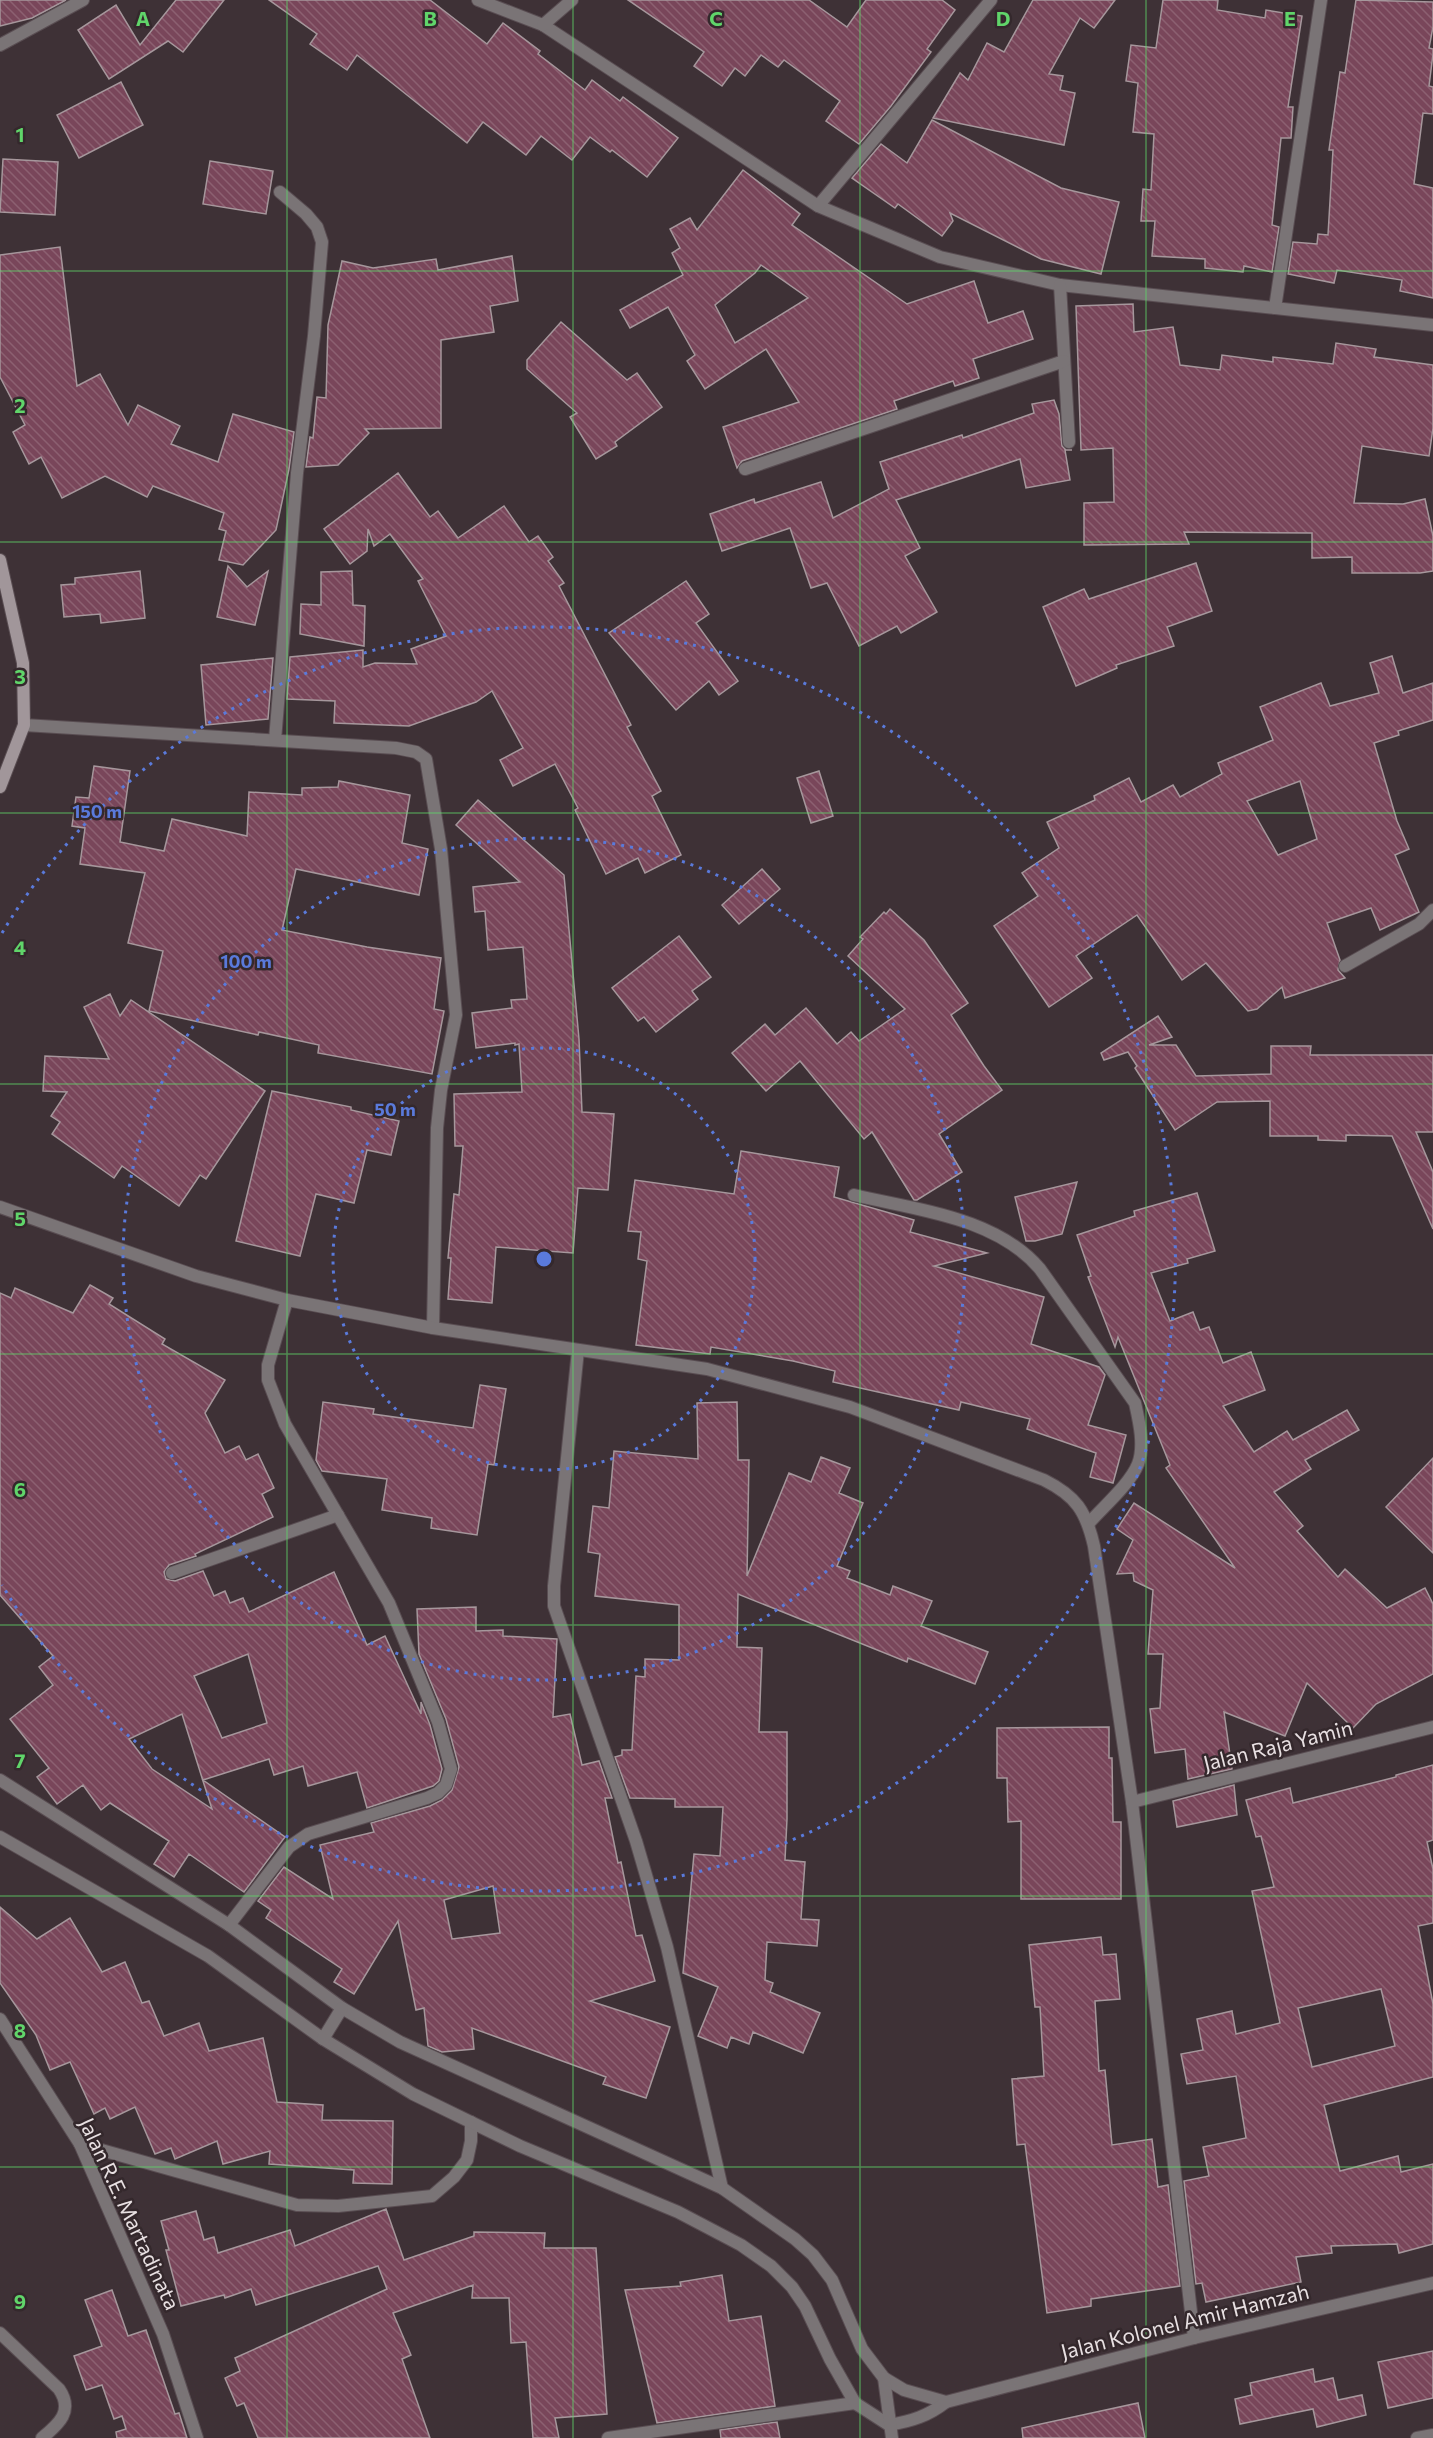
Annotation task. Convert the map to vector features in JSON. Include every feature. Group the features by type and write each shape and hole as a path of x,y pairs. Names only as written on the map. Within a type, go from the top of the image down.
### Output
{"main road":[{"path":"0,560 23,663 24,725 0,787"}],"street":[{"path":"0,45 83,0"},
{"path":"478,0 543,25 818,206 940,257 1060,285 1433,325"},
{"path":"543,25 572,0"},
{"path":"818,206 991,0"},
{"path":"1275,308 1321,0"},
{"path":"275,741 297,473 314,336 322,242 318,227 280,192"},
{"path":"1060,285 1069,442"},
{"path":"745,469 1064,361"},
{"path":"24,725 396,748 416,752 426,759 441,849 456,1015 441,1090 437,1128 433,1328"},
{"path":"1345,966 1419,924 1433,910"},
{"path":"854,1195 967,1222 1012,1242 1040,1269 1135,1403 1140,1423 1141,1444 1138,1464 1128,1479 1089,1523"},
{"path":"0,1207 196,1276 287,1300 433,1328 707,1369 850,1407 1044,1480 1061,1489 1076,1502 1089,1523 1132,1802 1194,2337"},
{"path":"229,1925 289,1846 298,1839 438,1793 450,1777 452,1769 438,1722 389,1603 285,1424 268,1380 268,1365 287,1300"},
{"path":"578,1350 554,1586 554,1606 636,1841 664,1936 722,2188"},
{"path":"172,1573 338,1515"},
{"name":"Jalan Raja Yamin","path":"1132,1802 1433,1727"},
{"path":"0,1780 229,1925 342,2007 400,2042 722,2188 795,2239 813,2255 832,2280 862,2349 884,2378 904,2390 946,2402"},
{"path":"0,1837 207,1956 323,2038 414,2094 520,2146 678,2212 741,2245 792,2287 805,2306 830,2359 855,2403 891,2432"},
{"path":"323,2038 342,2007"},
{"name":"Jalan R.E. Martadinata","path":"0,2019 80,2144 164,2334 197,2438"},
{"path":"80,2144 297,2205 338,2206 432,2196 454,2177 467,2160 471,2141 471,2122"},
{"name":"Jalan Kolonel Amir Hamzah","path":"891,2432 929,2415 946,2402 1194,2337 1433,2283"},
{"path":"0,2333 65,2397 65,2411 61,2420 42,2438"},
{"path":"884,2378 891,2432"},
{"path":"608,2438 855,2403"},
{"path":"1417,2438 1433,2435"}],"building":[{"path":"0,0 66,0 32,18 0,26"},
{"path":"176,0 224,0 183,52 168,41 109,79 78,30 116,5 140,45"},
{"path":"269,0 430,0 487,44 503,23 540,51 538,54 585,90 592,80 620,101 623,97 678,138 647,177 612,150 610,152 590,137 572,160 541,136 526,155 483,122 467,143 357,55 347,70 310,44 317,34"},
{"path":"628,0 809,0 847,27 866,0 942,0 955,10 927,49 931,52 859,144 826,121 840,101 784,60 778,67 761,55 745,76 735,68 722,86 694,66 704,52"},
{"path":"1033,0 1115,0 1094,28 1080,18 1049,74 1063,76 1060,90 1075,93 1064,145 933,118 960,73 968,80 987,43 1004,52"},
{"path":"1163,0 1218,0 1217,10 1265,18 1266,10 1302,16 1288,107 1293,107 1291,138 1281,138 1272,225 1279,227 1272,272 1244,266 1243,272 1205,268 1205,259 1152,256 1155,221 1141,221 1143,189 1151,190 1154,134 1133,132 1138,83 1126,81 1131,45 1156,48"},
{"path":"1356,0 1433,2 1433,27 1429,48 1433,49 1433,54 1429,86 1433,87 1433,114 1423,113 1414,184 1433,188 1433,298 1400,291 1402,280 1337,270 1334,283 1288,274 1293,242 1317,244 1318,234 1328,235 1333,150 1329,150 1340,72 1345,73"},
{"path":"121,82 143,125 79,158 57,115"},
{"path":"932,120 1061,188 1119,202 1101,274 1041,259 950,213 953,221 942,236 898,204 895,208 852,178 881,144 907,163"},
{"path":"3,159 58,162 55,215 0,212"},
{"path":"210,161 273,171 266,214 203,204"},
{"path":"743,170 800,214 792,225 907,304 974,281 988,323 1023,311 1033,339 973,359 979,378 955,386 953,381 894,401 897,409 742,461 737,468 723,427 799,402 766,349 705,389 687,361 695,355 668,307 630,328 620,310 683,275 672,253 680,248 670,229 690,218 697,230","holes":["761,265 808,298 735,343 715,305 755,273"]},
{"path":"60,247 77,386 100,374 128,425 138,405 180,426 171,444 218,462 233,414 294,432 276,530 243,565 219,560 226,531 219,529 224,513 153,486 147,497 105,476 62,498 41,457 29,464 13,432 25,425 0,377 0,255"},
{"path":"512,256 518,301 490,306 494,332 441,340 441,428 365,429 369,433 338,465 306,467 310,437 313,438 317,397 326,398 328,325 342,261 373,268 436,259 438,270"},
{"path":"1133,304 1134,332 1173,327 1180,365 1220,370 1222,355 1273,362 1273,357 1333,364 1336,343 1376,349 1374,357 1433,365 1433,428 1429,456 1362,446 1354,503 1403,504 1425,499 1433,536 1433,571 1352,573 1352,557 1312,558 1312,533 1184,532 1189,544 1084,545 1084,503 1114,502 1113,448 1081,450 1076,306"},
{"path":"561,322 627,380 637,373 662,407 615,442 617,446 596,459 570,417 577,413 527,369 527,360"},
{"path":"1054,400 1059,414 1062,446 1066,450 1070,480 1026,488 1020,459 896,500 920,548 905,556 937,612 901,633 897,626 859,646 827,583 811,588 790,528 722,551 710,514 754,499 755,503 821,482 833,518 889,489 880,462 962,435 963,438 1034,413 1032,404"},
{"path":"398,473 430,517 438,511 458,538 504,506 529,542 538,536 553,557 548,561 564,583 559,586 631,725 627,727 661,791 652,796 681,855 645,873 638,858 606,874 575,810 578,808 555,764 513,786 500,760 523,748 492,691 476,702 409,726 334,723 335,701 287,699 290,657 363,650 363,667 375,663 417,664 411,649 446,636 418,581 423,579 390,534 374,546 368,529 367,551 350,564 324,529"},
{"path":"1196,563 1212,611 1167,627 1174,646 1116,665 1117,668 1076,686 1043,607 1084,589 1089,599"},
{"path":"228,566 247,587 268,571 255,625 217,617"},
{"path":"140,571 145,618 101,623 100,614 64,617 61,585 75,584 75,578"},
{"path":"352,571 353,605 365,606 364,646 300,634 301,604 321,605 321,572"},
{"path":"686,581 709,614 696,623 738,681 719,695 709,681 676,710 609,633"},
{"path":"1392,656 1403,693 1433,683 1433,720 1398,731 1399,735 1374,743 1397,821 1409,849 1395,855 1419,912 1380,930 1371,908 1327,923 1340,960 1338,970 1345,978 1285,998 1282,987 1257,1009 1248,1011 1206,963 1182,980 1137,915 1076,956 1092,978 1049,1007 994,926 1038,896 1022,873 1059,848 1047,822 1095,800 1094,796 1129,778 1141,802 1173,785 1180,797 1222,774 1218,763 1273,740 1260,707 1321,683 1330,706 1379,693 1370,663","holes":["1300,781 1317,839 1278,855 1247,801"]},
{"path":"273,658 268,719 206,725 201,665"},
{"path":"94,766 130,771 120,842 164,851 172,819 247,836 249,792 302,795 302,788 338,787 339,781 410,795 402,843 428,849 419,895 296,869 282,930 367,947 441,958 434,1009 444,1011 432,1074 318,1053 319,1045 259,1032 258,1035 149,1011 163,951 128,943 145,873 80,864 85,828 72,826 76,797 89,798"},
{"path":"819,771 833,816 811,823 797,778"},
{"path":"478,800 564,875 579,1039 582,1112 614,1114 608,1190 578,1188 573,1253 496,1247 492,1303 448,1299 451,1258 448,1258 454,1194 459,1195 463,1146 455,1146 454,1094 522,1092 519,1044 476,1048 472,1013 512,1008 511,1000 527,999 523,947 488,950 485,911 475,912 473,887 520,882 456,825"},
{"path":"762,869 780,889 739,924 722,905"},
{"path":"890,909 924,940 968,1003 951,1015 1002,1090 939,1134 962,1172 917,1200 914,1200 872,1132 864,1139 800,1061 766,1091 732,1053 765,1024 775,1035 806,1008 837,1044 851,1032 859,1041 905,1009 848,956 863,939 860,937 884,912 886,914"},
{"path":"679,936 711,977 692,991 698,999 656,1032 644,1017 638,1021 612,988"},
{"path":"110,994 120,1016 131,1000 265,1091 206,1179 200,1175 179,1206 122,1166 114,1178 52,1134 60,1122 51,1116 67,1092 43,1091 45,1056 109,1059 84,1007"},
{"path":"1158,1016 1172,1037 1149,1045 1176,1045 1196,1076 1271,1074 1271,1046 1311,1046 1310,1055 1433,1055 1433,1132 1416,1132 1433,1172 1433,1229 1392,1136 1346,1135 1346,1141 1318,1140 1318,1136 1270,1136 1270,1101 1217,1102 1175,1130 1135,1068 1137,1066 1128,1052 1104,1060 1101,1053"},
{"path":"272,1091 351,1107 351,1110 399,1121 391,1155 367,1150 354,1203 316,1194 300,1256 236,1241"},
{"path":"741,1151 839,1167 834,1197 914,1220 910,1232 987,1253 934,1266 1044,1297 1031,1344 1099,1367 1105,1375 1088,1425 1126,1435 1113,1483 1090,1477 1096,1453 1027,1429 1030,1419 961,1402 959,1410 833,1382 835,1371 793,1361 711,1347 710,1354 636,1345 647,1261 638,1259 641,1232 628,1231 635,1180 734,1194"},
{"path":"1077,1182 1062,1234 1026,1241 1015,1197"},
{"path":"1197,1193 1215,1251 1187,1259 1188,1263 1151,1273 1170,1321 1193,1312 1200,1330 1209,1327 1223,1363 1251,1352 1265,1390 1223,1406 1254,1452 1287,1431 1293,1440 1347,1410 1359,1430 1305,1460 1311,1469 1274,1492 1303,1526 1297,1531 1338,1577 1345,1569 1387,1608 1425,1588 1433,1604 1433,1674 1376,1704 1353,1728 1307,1683 1285,1736 1224,1712 1232,1769 1188,1779 1185,1749 1155,1753 1150,1709 1160,1708 1163,1654 1148,1654 1153,1590 1134,1581 1133,1573 1117,1574 1133,1540 1117,1529 1134,1503 1235,1568 1166,1468 1170,1465 1118,1337 1115,1347 1088,1277 1091,1276 1077,1235 1135,1216 1134,1211"},
{"path":"90,1285 113,1298 109,1304 165,1339 162,1344 225,1380 205,1413 225,1453 239,1446 246,1460 258,1454 274,1488 262,1494 273,1517 195,1554 196,1556 169,1565 164,1572 166,1579 175,1581 203,1571 214,1596 225,1591 230,1603 243,1598 249,1612 334,1572 367,1645 385,1636 421,1714 421,1702 430,1725 442,1769 439,1781 433,1786 367,1808 357,1772 308,1786 303,1766 274,1775 269,1759 203,1780 285,1837 244,1892 189,1854 174,1877 154,1864 169,1841 110,1803 101,1810 83,1785 57,1804 37,1777 49,1768 10,1719 53,1685 39,1667 53,1656 0,1595 0,1293 11,1298 15,1288 73,1313","holes":["248,1654 267,1723 222,1738 194,1676","182,1714 203,1781 212,1809 152,1769 129,1739"]},
{"path":"480,1385 506,1389 494,1465 488,1464 477,1535 431,1528 432,1518 382,1510 387,1479 322,1471 316,1460 323,1402 374,1409 373,1414 473,1428"},
{"path":"737,1402 738,1460 749,1460 747,1576 789,1473 811,1482 821,1457 850,1468 839,1493 863,1503 837,1566 850,1571 847,1578 890,1595 893,1586 932,1601 921,1626 988,1652 975,1684 908,1658 907,1662 738,1594 737,1647 762,1648 759,1732 787,1732 785,1860 805,1862 801,1919 819,1920 817,1946 767,1942 765,1980 773,1983 770,1992 820,2013 803,2053 753,2032 749,2044 731,2037 727,2048 698,2036 718,1987 683,1973 694,1854 720,1856 723,1807 675,1807 675,1799 630,1798 615,1757 622,1755 622,1750 632,1750 636,1676 645,1677 645,1659 679,1660 679,1605 595,1596 600,1554 588,1552 593,1506 609,1508 614,1451 698,1459 697,1403"},
{"path":"1433,1458 1433,1553 1386,1507"},
{"path":"476,1607 476,1631 503,1630 503,1636 557,1639 553,1717 570,1714 582,1765 599,1761 612,1798 605,1798 636,1936 642,1935 655,1981 590,2001 670,2027 646,2098 603,2084 606,2077 472,2028 474,2049 442,2052 428,2046 424,2008 416,2010 398,1921 354,1994 334,1982 342,1969 266,1918 271,1910 258,1901 284,1867 333,1899 320,1845 374,1832 371,1823 430,1806 442,1800 452,1790 459,1767 446,1719 419,1654 417,1609","holes":["493,1886 500,1933 452,1939 444,1900"]},
{"path":"1109,1727 1113,1822 1121,1822 1121,1899 1021,1899 1021,1821 1008,1822 1007,1778 997,1778 997,1728"},
{"path":"1433,1765 1433,1840 1427,1842 1433,1869 1433,1923 1418,1926 1433,2004 1433,2077 1324,2105 1340,2171 1398,2156 1401,2172 1433,2164 1433,2244 1399,2253 1397,2244 1331,2246 1332,2253 1296,2257 1301,2282 1206,2302 1202,2283 1196,2284 1184,2181 1209,2176 1203,2147 1246,2138 1236,2076 1187,2084 1181,2054 1203,2050 1197,2019 1232,2011 1236,2034 1280,2023 1252,1891 1274,1887 1261,1836 1256,1837 1246,1800 1290,1788 1293,1803 1396,1777 1396,1775","holes":["1381,1989 1395,2046 1312,2067 1298,2008"]},
{"path":"1234,1785 1237,1815 1177,1827 1173,1801"},
{"path":"0,1907 37,1939 70,1918 102,1972 125,1962 142,2003 149,2001 164,2036 199,2023 209,2051 263,2038 277,2102 323,2105 322,2120 393,2121 392,2184 353,2183 354,2170 269,2164 270,2151 223,2164 217,2141 175,2159 171,2148 155,2154 135,2107 110,2119 105,2108 94,2114 70,2062 50,2070 36,2035 0,1983"},
{"path":"1101,1937 1103,1955 1116,1954 1120,1999 1095,2001 1099,2071 1105,2070 1112,2145 1152,2139 1158,2187 1168,2185 1180,2286 1091,2299 1091,2306 1047,2313 1025,2144 1017,2145 1012,2079 1044,2076 1040,2007 1035,2007 1029,1945"},
{"path":"386,2209 404,2260 474,2236 474,2232 545,2233 544,2248 596,2248 607,2414 555,2418 559,2438 533,2438 526,2342 511,2343 509,2298 472,2298 473,2285 393,2313 411,2355 402,2359 430,2438 258,2438 244,2403 237,2406 225,2378 240,2371 235,2358 387,2289 378,2266 256,2305 251,2289 225,2298 224,2295 181,2306 161,2221 196,2211 204,2240 214,2237 218,2253 290,2230 295,2246"},
{"path":"722,2275 729,2321 761,2316 775,2406 657,2423 625,2290 681,2286 680,2282"},
{"path":"112,2290 128,2336 146,2330 175,2414 179,2413 187,2438 117,2438 116,2432 126,2429 122,2416 114,2419 102,2385 86,2390 74,2356 102,2346 85,2300"},
{"path":"1433,2351 1433,2398 1388,2408 1378,2362"},
{"path":"1313,2369 1315,2382 1333,2378 1338,2400 1362,2395 1366,2415 1317,2427 1313,2409 1240,2424 1235,2399 1252,2395 1250,2383"},
{"path":"1138,2403 1145,2438 1023,2438 1022,2428"},
{"path":"777,2422 780,2438 721,2438 720,2430"}]}
